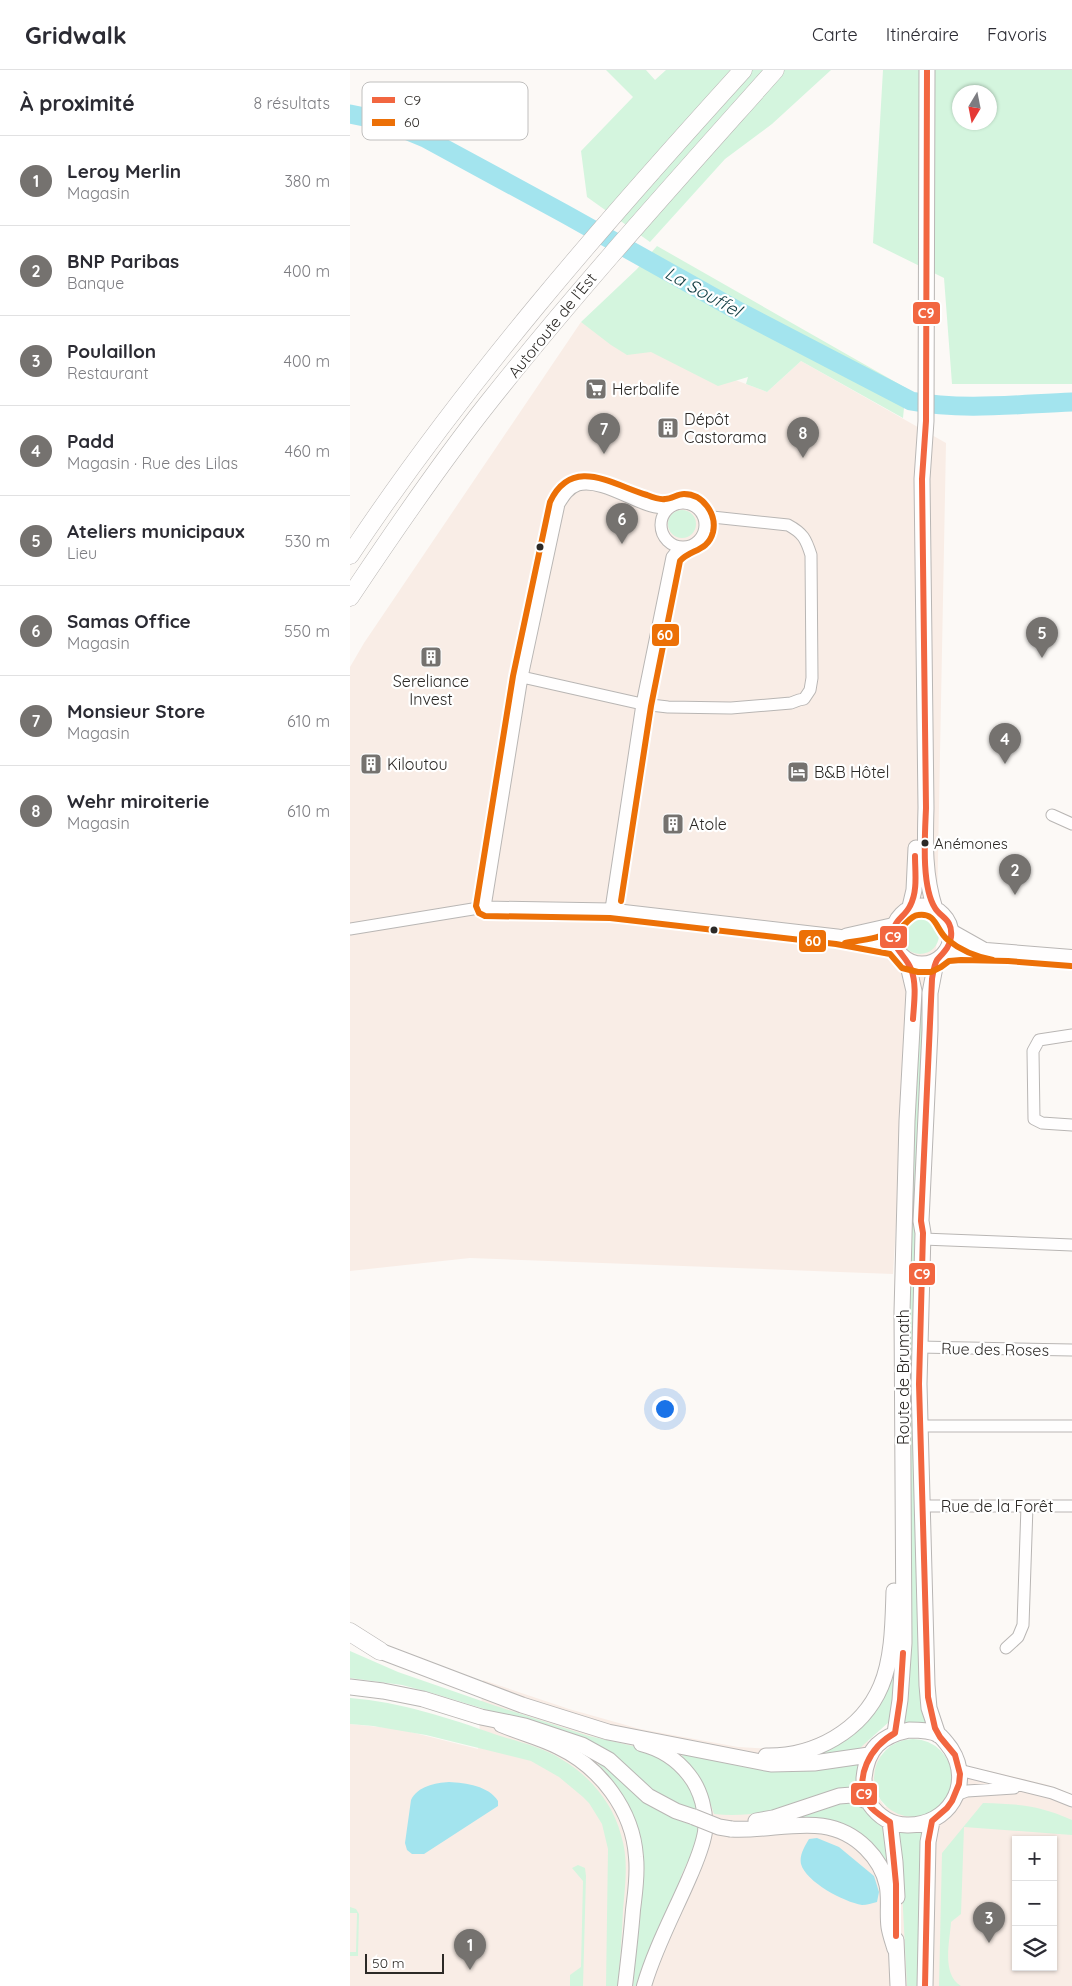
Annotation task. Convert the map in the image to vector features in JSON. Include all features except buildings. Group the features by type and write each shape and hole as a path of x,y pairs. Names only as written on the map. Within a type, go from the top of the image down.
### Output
{"highway":[{"name":"Autoroute de l’Est","path":"350,555 381,509 468,390 574,262 743,70"},
{"name":"Autoroute de l’Est","path":"350,597 442,463 488,403 593,274 776,70"},
{"path":"350,1632 380,1651"}],"main road":[{"path":"927,70 926,421 924,459 925,859 929,891 935,909"},
{"path":"910,908 925,906 935,909 944,917 951,931 950,938 940,957 926,964 907,962 895,946 893,930 895,923 910,908 914,890 925,709"},
{"name":"Route de Brumath","path":"938,1735 929,1708 926,1685 919,1347 923,1236 927,1222 938,1039 930,1030 930,993 940,957"},
{"name":"Route de Brumath","path":"895,1733 900,1700 904,1642 902,1458 904,1228 914,991 907,962"},
{"path":"668,1743 759,1756 785,1755 800,1752 838,1737 859,1720 872,1703 882,1685 888,1662 894,1604 895,1476 902,1458"},
{"path":"380,1651 522,1706 608,1732 771,1764 814,1764 869,1755"},
{"path":"350,1687 404,1695 481,1717 525,1726 587,1748 608,1760 648,1796 712,1825 757,1829 821,1825 840,1830 869,1851 883,1873 888,1891 889,1926 895,1949"},
{"path":"909,1730 938,1735 956,1756 959,1770 960,1778 956,1795 950,1806 932,1821 911,1826 890,1822 876,1812 867,1800 864,1785 869,1755 887,1737 895,1733 909,1730"},
{"path":"732,1826 773,1818 845,1795 867,1800"},
{"path":"925,1986 928,1842 932,1821"},
{"path":"890,1822 896,1884 897,1926 895,1949 898,1986"}],"street":[{"path":"485,907 522,677 559,504 567,491 577,485 588,484 619,492 650,506 667,509"},
{"path":"660,522 667,509 673,505 686,503 698,509 703,516 704,531"},
{"path":"650,506 660,522 662,533 675,545 692,545 698,541 704,531 721,519"},
{"path":"522,677 642,704 668,707 731,708 790,703 804,699 810,690 812,678 811,555 807,542 800,532 788,525 703,516"},
{"path":"611,909 642,704 675,545"},
{"path":"1052,815 1072,824"},
{"path":"350,929 485,907 611,909 876,941 895,946"},
{"path":"837,936 895,923"},
{"path":"951,931 986,950"},
{"path":"940,957 986,950 1072,957"},
{"path":"1072,1035 1039,1040 1033,1051 1034,1119 1042,1123 1072,1125"},
{"path":"923,1236 1072,1245"},
{"name":"Rue des Roses","path":"919,1347 1072,1350"},
{"path":"920,1426 1072,1426"},
{"name":"Rue de la Forêt","path":"922,1506 1072,1506"},
{"path":"1006,1648 1018,1637 1022,1625 1027,1506"},
{"path":"481,1717 558,1746 575,1756 602,1780 624,1812 631,1831 636,1856 636,1880 626,1986"},
{"path":"608,1732 658,1749 674,1759 693,1780 704,1812 705,1830 700,1851 644,1986"},
{"path":"959,1770 1034,1789 1072,1801"},
{"path":"956,1795 967,1791 1034,1789"}],"shaded area":[{"path":"581,322 767,392 801,361 946,443 936,962 904,1096 893,1274 470,1258 350,1271 350,667 364,643"},
{"path":"483,1680 569,1709 640,1729 738,1747 775,1749 801,1744 832,1732 848,1719 881,1756 877,1763 875,1788 885,1807 986,1770 1048,1785 1072,1794 1072,1986 350,1986 350,1724 399,1729 478,1749"}],"green space":[{"path":"606,70 646,70 655,80 666,70 831,70 772,124 725,159 650,242 587,197 581,151 633,97"},
{"path":"883,70 1072,70 1072,384 952,384 944,278 873,243"},
{"path":"657,246 906,388 903,418 801,361 767,392 746,384 748,377 718,386 651,352 627,355 611,345 581,322 637,269"},
{"path":"682,510 692,514 696,524 692,534 682,538 672,534 668,524 672,514"},
{"path":"920,916 934,921 939,935 934,949 920,954 906,949 901,935 906,921"},
{"path":"919,989 926,989 921,1140 926,1723 904,1722 907,1332"},
{"path":"896,1641 896,1688 890,1721 860,1748 825,1756 804,1755 851,1734"},
{"path":"350,1651 398,1672 496,1706 589,1736 646,1749 682,1772 701,1811 670,1803 591,1745 432,1693 402,1685 350,1678"},
{"path":"350,1698 406,1707 530,1745 561,1759 590,1782 606,1801 612,1812 621,1835 625,1854 618,1986 606,1986 608,1849 602,1824 589,1803 559,1777 531,1761 426,1735 350,1724"},
{"path":"905,1739 921,1739 935,1745 946,1756 952,1770 952,1786 946,1800 935,1811 921,1817 905,1817 891,1811 880,1800 874,1786 874,1770 880,1756 891,1745"},
{"path":"684,1751 859,1762 858,1788 769,1811 752,1814 714,1814 701,1783 693,1769 682,1756"},
{"path":"599,1761 661,1811 675,1819 703,1829 696,1854 687,1863 681,1876 680,1889 640,1986 633,1986 644,1876 642,1844 627,1801 619,1788 598,1764"},
{"path":"842,1800 862,1802 881,1825 885,1834 890,1875 861,1838 780,1823"},
{"path":"983,1803 1029,1806 1049,1811 1072,1820 1072,1835 964,1827 961,1914 951,1922 948,1947 951,1974 961,1986 939,1986 942,1853"},
{"path":"899,1832 923,1833 919,1986 907,1986"},
{"path":"578,1865 585,1868 586,1876 583,1986 570,1986 570,1975 581,1967 583,1881 572,1868"},
{"path":"350,1907 356,1909 359,1914 358,1956 350,1956 350,1952 356,1952 357,1913 350,1913"}],"water":[{"path":"449,1782 470,1784 483,1789 494,1796 498,1801 498,1806 424,1854 412,1854 407,1850 405,1843 411,1800 422,1788 433,1784"},
{"path":"817,1838 839,1847 874,1876 879,1892 877,1902 864,1905 854,1903 827,1890 810,1878 801,1864 801,1857 809,1839"}],"waterway":[{"name":"La Souffel","path":"350,114 362,116"},
{"name":"La Souffel","path":"429,140 740,312 911,401 951,406 1072,402"}],"transit line":[{"name":"C9","path":"925,1986 928,1842 932,1821 952,1801 959,1784 960,1774 955,1755 935,1728 928,1697 919,1384 923,1233 921,1221 932,979 936,962 946,950 951,937 950,926 946,919 937,911 931,898 925,859 922,479 926,421 927,70"},
{"name":"60","path":"621,901 651,706 680,561 707,543 711,538 714,525 711,512 703,501 697,497 681,494 668,499 658,499 607,480 581,476 570,480 559,488 550,502 513,676 476,906 479,913 485,916 610,918 836,944 890,954 902,968 918,972 931,972 949,961 961,960 1008,961 1071,966"},
{"name":"C9","path":"913,1019 915,994 913,975 909,964 895,944 893,930 913,900 916,881 915,856"},
{"name":"60","path":"845,943 891,933 900,929 915,916 924,915 933,919 944,936 953,944 969,953 993,960"},
{"name":"C9","path":"896,1936 896,1884 890,1822 869,1805 864,1795 863,1774 872,1754 878,1746 895,1733 900,1700 903,1653"}],"place":[{"name":"Herbalife","path":"596,389"},
{"name":"Dépôt Castorama","path":"668,428"},
{"name":"Monsieur Store","path":"604,454"},
{"name":"Wehr miroiterie","path":"803,458"},
{"name":"Samas Office","path":"622,544"},
{"name":"Sereliance Invest","path":"431,657"},
{"name":"Ateliers municipaux","path":"1042,658"},
{"name":"Kiloutou","path":"371,764"},
{"name":"Padd","path":"1005,764"},
{"name":"B&B Hôtel","path":"798,772"},
{"name":"Atole","path":"673,824"},
{"name":"Anémones","path":"925,843"},
{"name":"BNP Paribas","path":"1015,895"},
{"name":"Poulaillon","path":"989,1943"},
{"name":"Leroy Merlin","path":"470,1970"}]}
